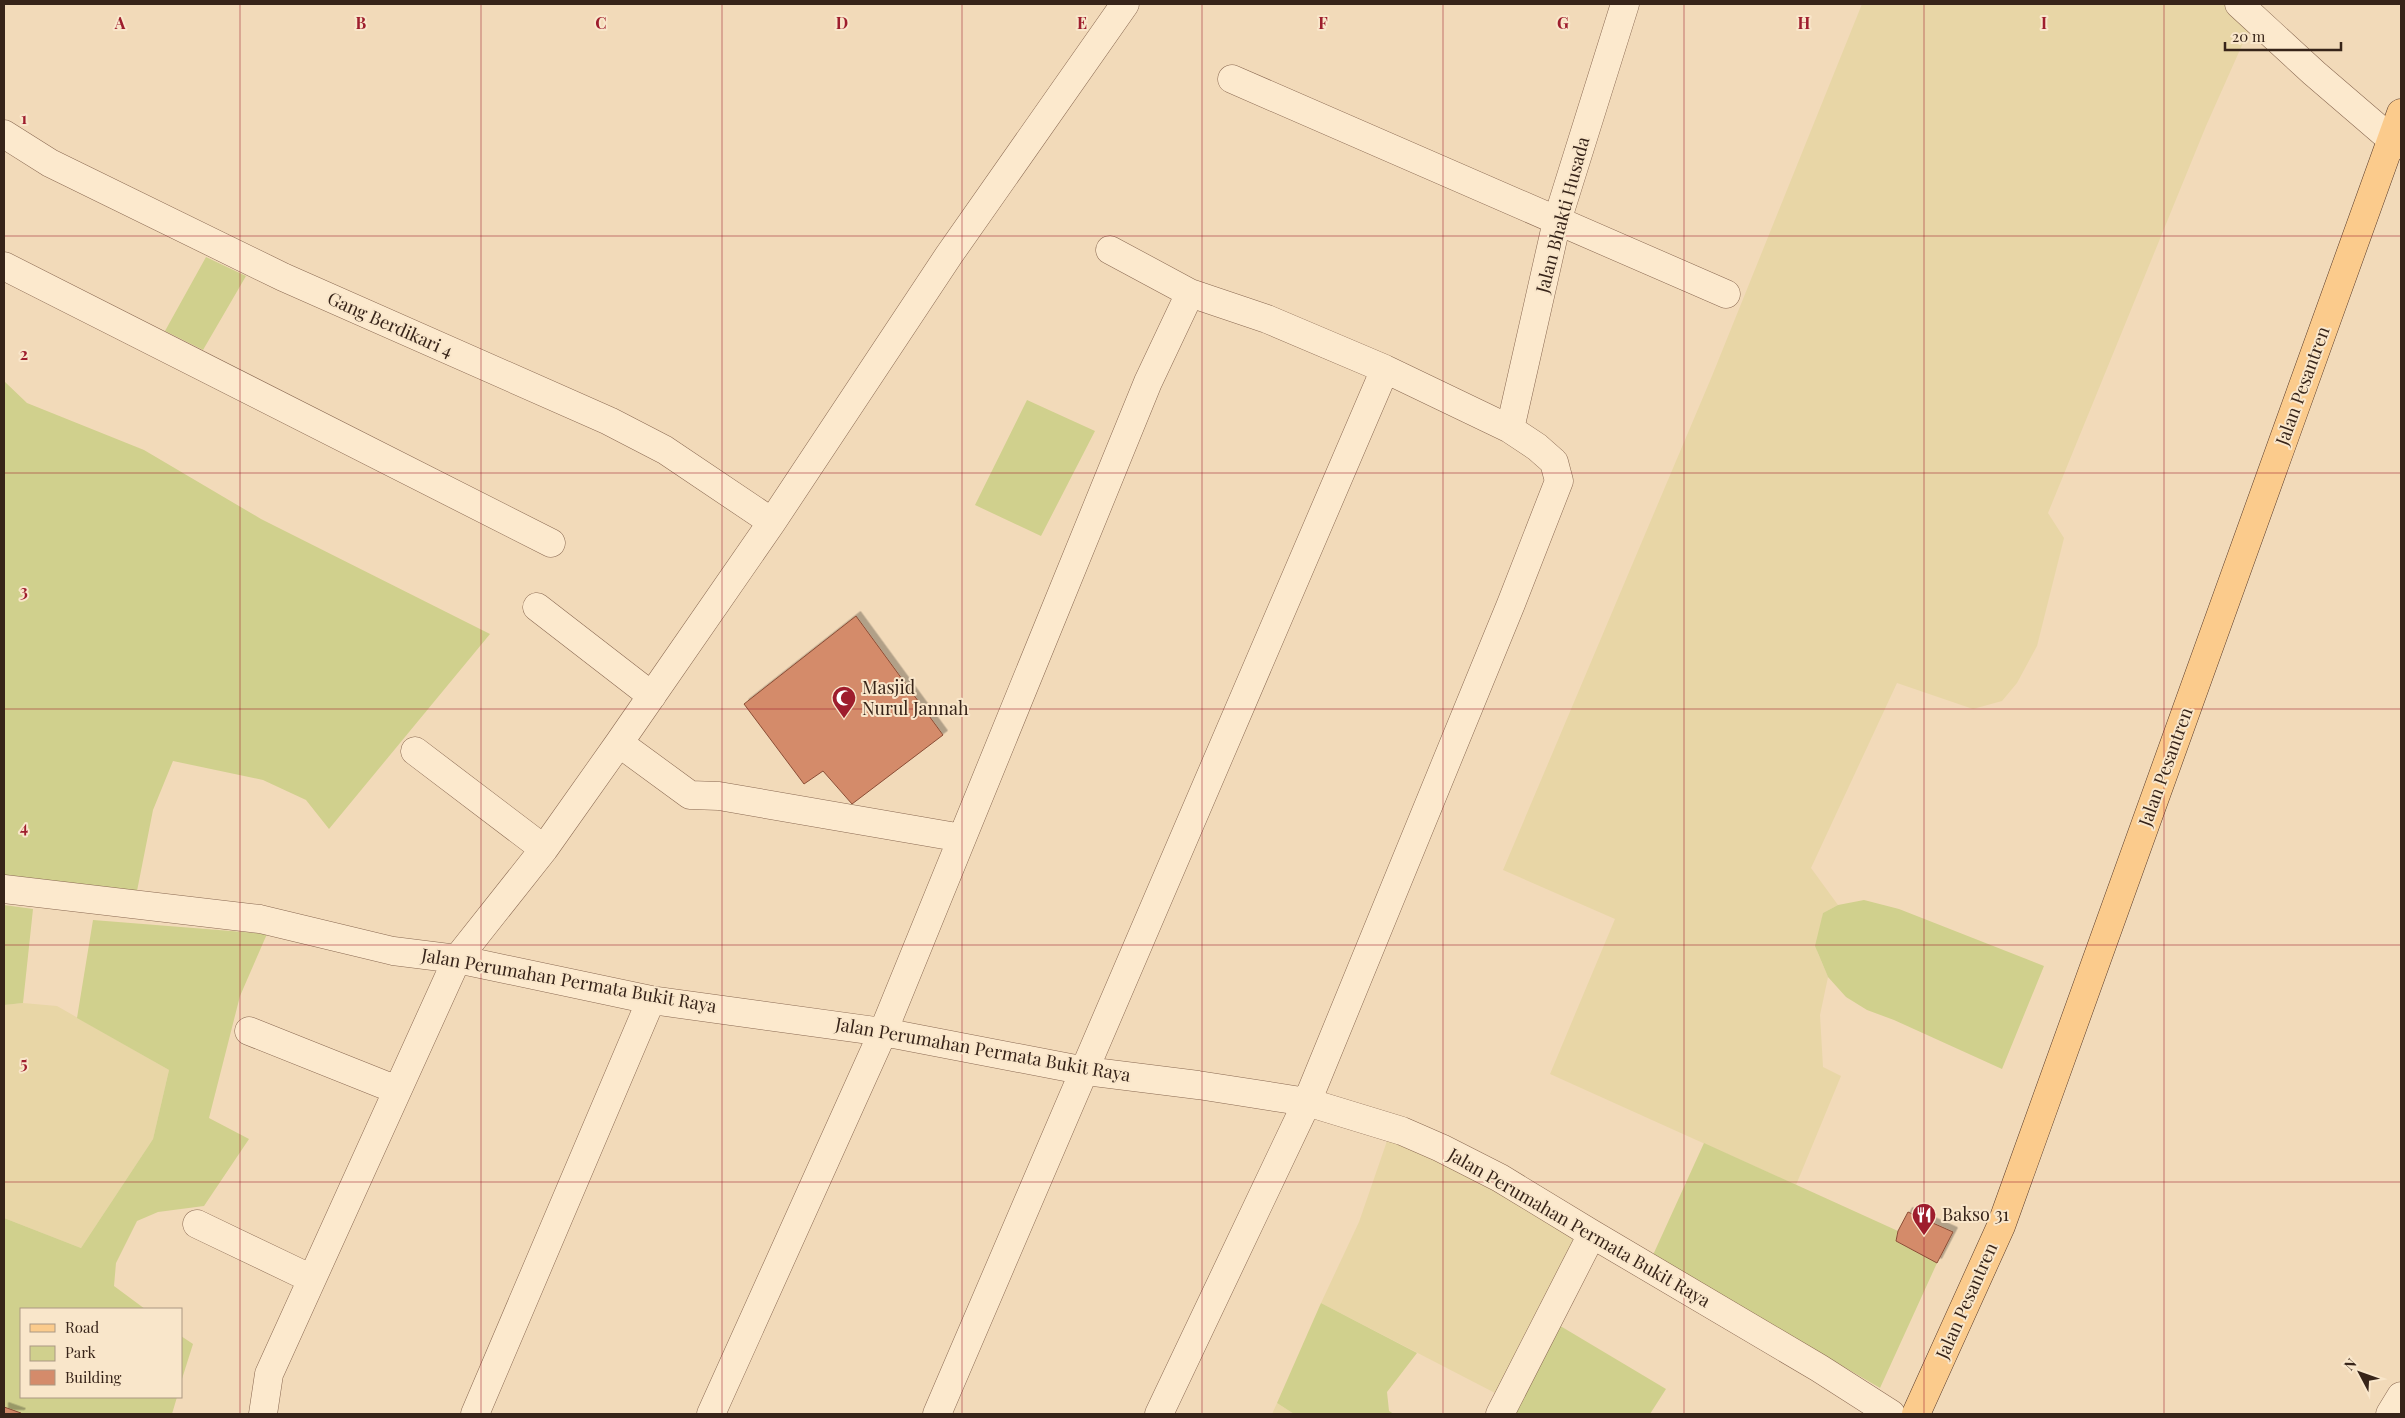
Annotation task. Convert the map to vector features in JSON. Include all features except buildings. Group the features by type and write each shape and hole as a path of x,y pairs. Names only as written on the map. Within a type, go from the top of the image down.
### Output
{"main road":[{"name":"Jalan Pesantren","path":"1916,1414 2001,1226 2396,143 2401,113"}],"street":[{"path":"263,1414 269,1374 457,959 544,849 652,696 772,522 949,256 1125,4"},
{"name":"Jalan Bhakti Husada","path":"1510,429 1557,221 1625,4"},
{"path":"2238,4 2314,73 2396,143"},
{"path":"1232,79 1726,294"},
{"name":"Gang Berdikari 4","path":"4,134 50,163 283,277 609,420 665,450 772,522"},
{"path":"1110,250 1190,293 1267,319 1385,369 1510,429 1537,447 1554,462 1559,480 1557,489 1307,1102 1159,1414"},
{"path":"4,266 551,543"},
{"path":"711,1414 883,1032 1148,382 1190,293"},
{"path":"937,1414 1086,1071 1385,369"},
{"path":"537,607 652,696"},
{"path":"619,743 690,795 719,796 962,838"},
{"path":"415,750 544,849"},
{"name":"Jalan Perumahan Permata Bukit Raya","path":"4,889 260,919 393,951 457,959 651,1000 883,1032 1086,1071 1198,1085 1307,1102 1402,1131 1441,1148 1500,1178 1819,1368 1891,1414"},
{"path":"475,1414 651,1000"},
{"path":"249,1032 397,1090"},
{"path":"197,1224 312,1279"},
{"path":"1500,1414 1592,1234"},
{"path":"2390,1414 2401,1396"}],"shaded area":[{"path":"1862,4 2229,4 2251,25 2206,126 2048,513 2064,538 2037,646 2017,683 2002,701 1973,709 1897,683 1811,868 1838,905 1823,913 1817,951 1828,977 1820,1015 1823,1067 1841,1076 1796,1185 1550,1074 1615,919 1503,870 1712,376"},
{"path":"23,1003 57,1006 169,1070 153,1139 81,1248 4,1218 4,1005"},
{"path":"1387,1141 1419,1151 1510,1199 1574,1239 1564,1269 1497,1394 1321,1303 1359,1222"},
{"path":"1277,1403 1294,1414 1272,1414"}],"green space":[{"path":"206,257 246,276 203,350 165,331"},
{"path":"4,381 27,403 144,450 261,519 490,634 329,829 306,800 263,780 173,761 153,810 136,896 4,875"},
{"path":"1027,400 1095,431 1041,536 975,505"},
{"path":"1864,900 1899,909 2044,966 2002,1069 1894,1020 1867,1010 1846,997 1828,977 1815,946 1823,913 1838,905"},
{"path":"4,905 33,909 23,1003 4,1005"},
{"path":"93,920 267,934 240,996 209,1118 249,1139 204,1206 158,1212 137,1221 116,1263 114,1286 144,1308 20,1308 20,1398 177,1398 172,1414 4,1414 4,1218 81,1248 153,1139 169,1070 77,1018"},
{"path":"1704,1143 1898,1231 1896,1241 1937,1263 1880,1388 1653,1255"},
{"path":"1321,1303 1417,1353 1387,1392 1389,1411 1394,1414 1294,1414 1277,1403"},
{"path":"1557,1324 1666,1389 1650,1414 1509,1414"},
{"path":"182,1337 193,1344 182,1379"}],"place":[{"name":"Masjid Nurul Jannah","path":"844,719"},
{"name":"Bakso 31","path":"1924,1236"}]}
